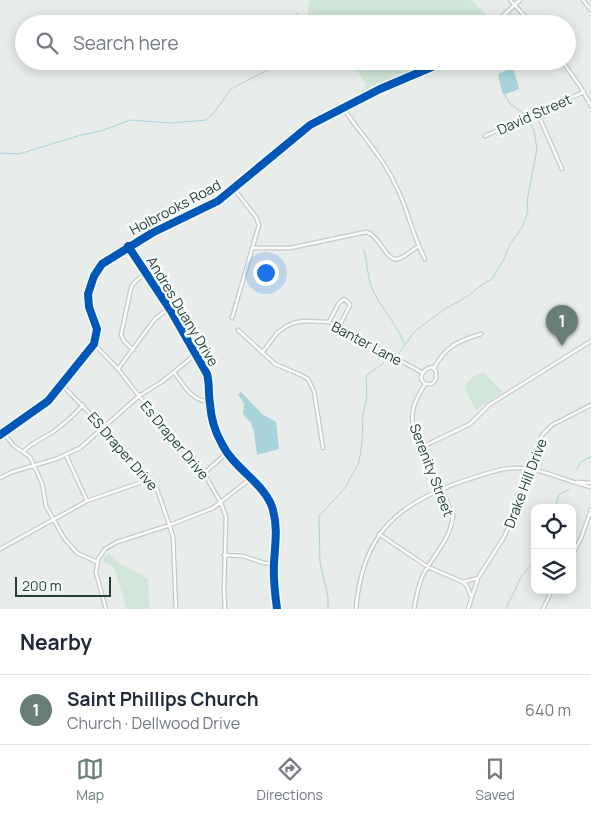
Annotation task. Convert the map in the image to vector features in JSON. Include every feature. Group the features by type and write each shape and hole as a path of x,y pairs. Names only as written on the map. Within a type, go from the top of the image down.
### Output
{"street":[{"path":"510,0 524,15"},
{"path":"503,15 520,0"},
{"path":"583,0 591,10"},
{"name":"Holbrooks Road","path":"94,344 97,329 88,302 91,282 102,264 128,246 159,229 207,207 234,189 303,130 380,89 425,70"},
{"path":"568,70 584,92 591,106"},
{"name":"David Street","path":"484,136 584,92"},
{"path":"343,108 395,183 418,246 425,259"},
{"path":"538,112 562,169"},
{"path":"232,318 258,228 258,221 234,189"},
{"path":"253,248 290,248 366,232 375,236 393,259 399,258 418,246"},
{"name":"Andres Duany Drive","path":"128,246 196,354 209,382 209,402 215,428 227,454 261,488 271,504 277,537 274,564 277,609"},
{"path":"133,350 122,340 120,331 131,288 145,273"},
{"path":"329,322 339,303 344,299 350,305 339,327"},
{"path":"118,369 155,319 168,308"},
{"name":"Banter Lane","path":"262,353 277,333 293,323 304,321 329,322 423,373"},
{"path":"238,330 275,364 308,379 313,388 323,448"},
{"name":"Serenity Street","path":"414,609 419,584 452,526 452,515 412,424 411,416 414,403 425,384 432,384 436,379 434,368 442,353 463,339 481,334"},
{"path":"422,447 470,424 489,404 591,340"},
{"path":"94,344 62,385 43,405 2,434 14,446 24,451 34,464 42,483 46,506 64,538 77,553 97,562"},
{"name":"Es Draper Drive","path":"94,344 118,369 138,396 204,473 221,503 226,517 224,555 225,609"},
{"path":"0,478 34,464 66,455 80,448 138,396 174,372 196,354"},
{"name":"Serenity Street","path":"423,373 428,368 434,368"},
{"path":"174,372 192,396 200,401 209,402"},
{"path":"423,373 421,379 425,384"},
{"name":"ES Draper Drive","path":"62,385 148,476 160,494 174,536 176,609"},
{"name":"Drake Hill Drive","path":"468,609 478,578 504,537 514,517 538,443 543,434 552,424 591,405"},
{"path":"24,451 38,439 52,433 83,406"},
{"path":"204,473 227,454"},
{"path":"66,455 87,501"},
{"path":"356,609 358,588 364,564 379,534 404,509 440,490 505,468 530,470 591,487"},
{"path":"0,548 87,501 139,483 148,476"},
{"path":"106,609 96,576 97,562 105,550 112,544 206,511 221,503 250,479"},
{"path":"576,482 591,483"},
{"path":"576,549 591,510"},
{"path":"379,534 428,567 463,582 467,586 471,598"},
{"path":"224,555 243,556 264,563 274,564"},
{"path":"463,582 478,578"},
{"path":"543,609 550,594"}],"green space":[{"path":"310,0 471,0 487,15 307,15"},
{"path":"357,70 418,70 352,100 367,86"},
{"path":"483,372 503,392 476,410 465,385 473,377"},
{"path":"109,553 119,563 148,579 150,609 127,609 114,568 103,562 104,556"}],"water":[{"path":"507,70 514,70 519,89 503,95 498,74"},
{"path":"241,392 262,414 276,422 279,449 257,455 251,423 243,414 244,404 238,394"}],"waterway":[{"path":"0,153 19,154 81,135 101,131 130,120 172,123 206,120 214,113 231,89 267,70"},
{"path":"505,95 509,103 525,115"},
{"path":"399,353 415,331 492,279 504,259 510,244 523,226 528,211 527,201 537,149 534,131 528,119"},
{"path":"364,250 372,288 404,344"},
{"path":"328,609 328,596 320,563 319,516 345,488 359,462 363,413 367,396 366,376 386,359"},
{"path":"577,469 580,463 591,456"},
{"path":"556,504 559,494 570,489"},
{"path":"506,609 521,577 531,565"}],"cycle path":[{"path":"0,435 48,401 94,344 97,329 89,307 88,294 94,276 102,264 152,233 218,201 310,125 380,89 425,70"},
{"path":"128,246 171,311 207,374 212,420 217,435 227,453 264,492 273,510 276,536 274,574 277,609"}],"place":[{"name":"Saint Phillips Church","path":"562,346"}]}
